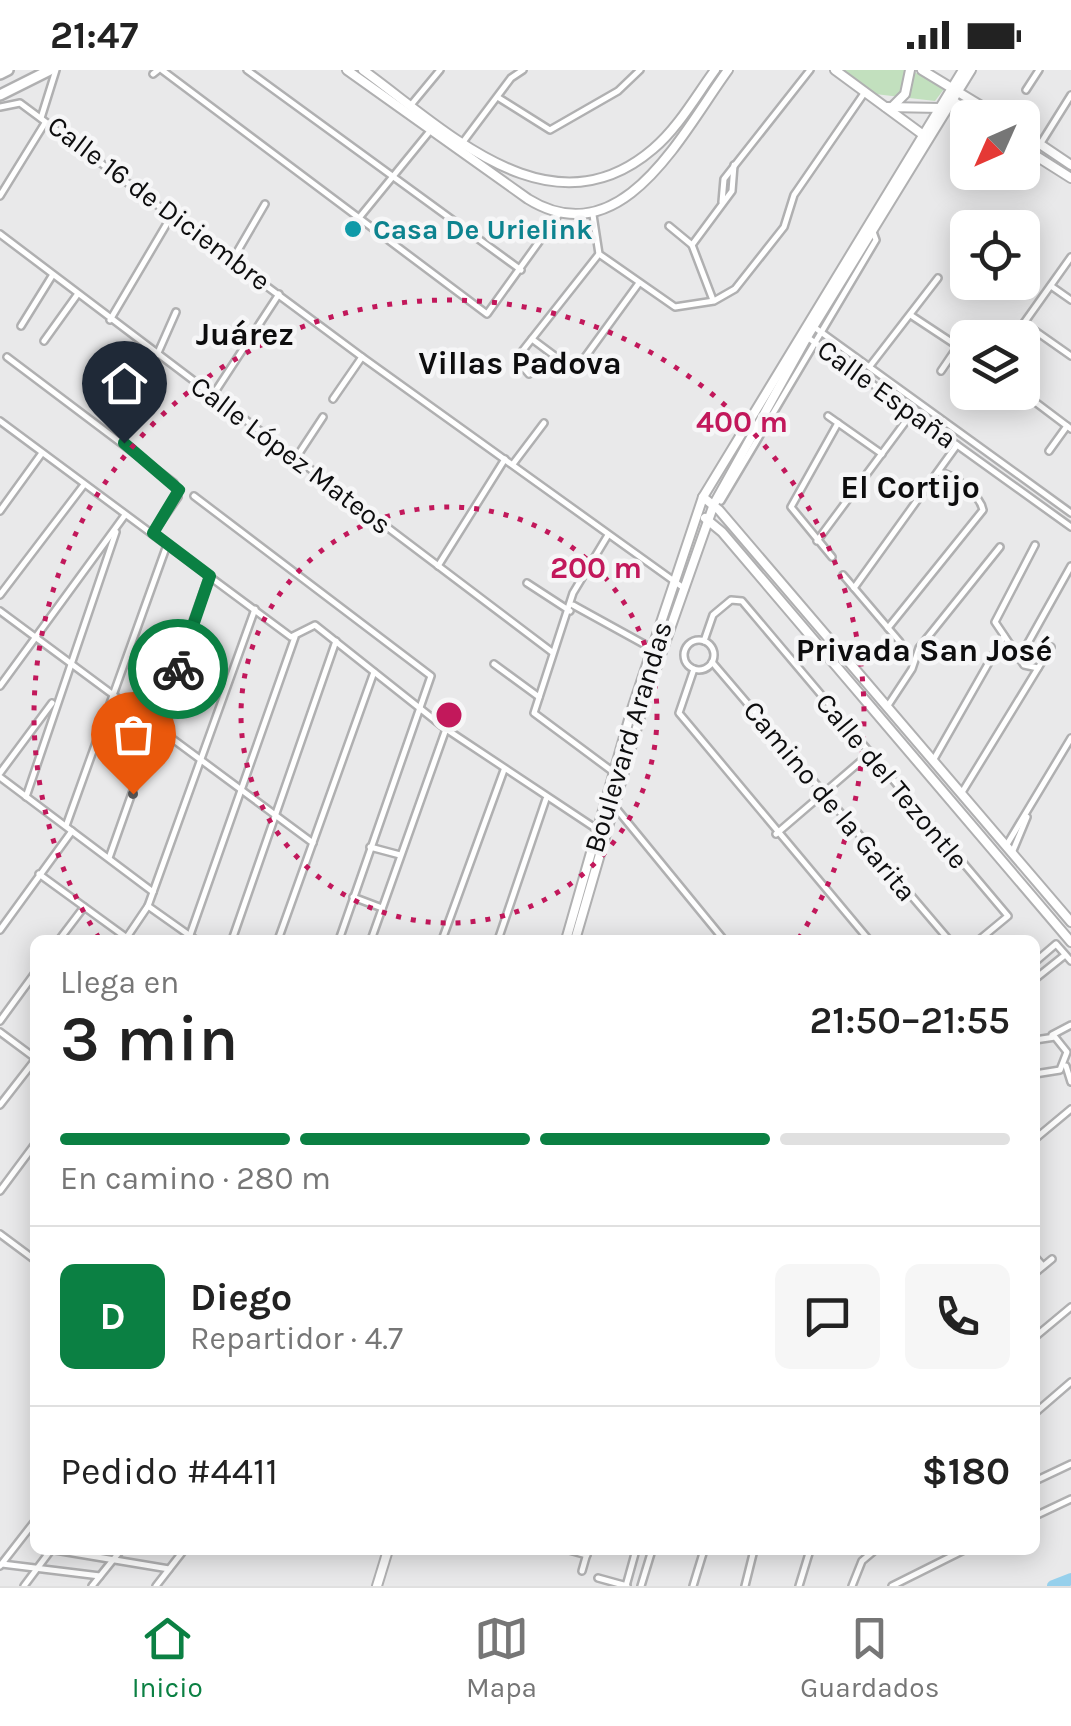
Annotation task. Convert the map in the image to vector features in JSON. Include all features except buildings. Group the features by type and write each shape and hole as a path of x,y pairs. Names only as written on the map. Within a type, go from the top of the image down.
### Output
{"main road":[{"path":"0,74 8,70"},
{"path":"0,95 53,70"}],"street":[{"name":"Calle 16 de Diciembre","path":"53,70 43,120 362,357 685,589"},
{"path":"246,70 521,270"},
{"path":"347,70 496,166 536,182 575,184 630,165 655,148 715,70"},
{"path":"363,70 528,199 559,214 593,215 632,195 644,183 728,70"},
{"path":"411,105 440,70"},
{"path":"463,142 522,70"},
{"path":"498,98 550,130 618,91 640,70"},
{"path":"722,202 724,179 810,70"},
{"path":"835,70 922,134"},
{"path":"889,107 905,94 910,70"},
{"path":"923,71 943,70"},
{"name":"Boulevard Arandas","path":"955,88 963,70"},
{"name":"Boulevard Arandas","path":"814,326 922,134 970,70"},
{"path":"1026,90 1039,70"},
{"path":"158,71 489,313 559,214"},
{"path":"923,71 973,100"},
{"name":"Calle 16 de Diciembre","path":"38,76 49,92"},
{"path":"593,215 599,254 639,283 675,307 714,301 735,290 777,237 794,196 865,92"},
{"path":"1071,94 1041,144 1071,165"},
{"path":"0,107 20,103 43,120 0,196"},
{"name":"Boulevard Arandas","path":"567,935 703,497 814,326 945,103"},
{"path":"889,107 950,105"},
{"path":"359,218 434,126"},
{"path":"1040,158 1071,178"},
{"path":"630,165 640,172 644,183"},
{"path":"692,245 734,186 734,166"},
{"path":"528,199 536,182"},
{"path":"233,259 265,204"},
{"path":"110,320 172,215"},
{"path":"669,226 692,245 714,301"},
{"name":"Calle López Mateos","path":"0,234 156,356 552,652"},
{"path":"529,374 516,359 599,254"},
{"path":"1071,257 1024,323 1071,356"},
{"path":"21,326 52,276"},
{"path":"870,366 938,278"},
{"path":"532,339 576,371 639,283"},
{"path":"1051,286 1071,300"},
{"path":"44,341 76,294"},
{"path":"212,395 279,294"},
{"path":"156,356 176,312"},
{"path":"912,316 950,341"},
{"name":"Calle España","path":"814,326 1071,513"},
{"path":"718,503 750,452 807,337"},
{"name":"Boulevard Arandas","path":"616,775 720,491 807,337"},
{"name":"Calle España","path":"807,337 1071,527"},
{"path":"7,357 174,483 178,496 153,533"},
{"path":"333,399 362,357"},
{"path":"941,371 950,358"},
{"path":"888,395 895,384"},
{"path":"1040,405 1069,427 1049,452"},
{"path":"817,541 912,412"},
{"path":"828,416 882,454"},
{"path":"296,458 324,417"},
{"path":"1,422 295,637"},
{"path":"513,464 544,423"},
{"path":"832,558 793,513 792,499 838,423"},
{"path":"854,588 958,445"},
{"path":"738,459 750,452"},
{"path":"0,511 42,454"},
{"path":"438,566 505,459"},
{"path":"888,628 983,510 977,498 950,476 938,472"},
{"path":"1010,483 1016,475"},
{"path":"0,595 84,485"},
{"path":"194,496 431,676 340,935"},
{"path":"703,497 718,503 722,514 868,686 1070,916"},
{"path":"0,686 126,514"},
{"path":"697,514 722,532 1071,942"},
{"path":"26,796 55,700 116,532"},
{"path":"700,548 708,536 722,532"},
{"path":"608,535 574,593 534,715 616,775"},
{"path":"0,930 69,828 167,544"},
{"path":"1035,545 996,616 1019,659 1027,667 1038,668"},
{"path":"887,708 909,676 919,648 1000,548"},
{"path":"1019,659 1071,566"},
{"path":"843,575 900,642"},
{"path":"109,858 210,576"},
{"path":"527,584 654,650"},
{"name":"Calle del Tezontle","path":"704,641 713,614 731,600 742,601 868,755 1008,916 986,935"},
{"path":"130,935 148,906 255,609"},
{"path":"0,611 70,667 313,843"},
{"path":"148,906 190,935 295,637 315,624 417,708 546,800 600,831"},
{"path":"933,761 1004,636"},
{"path":"694,669 685,662 684,652 694,640 704,641 713,650 712,662 694,669 679,713 776,834 865,935"},
{"path":"234,935 336,641"},
{"path":"961,794 1050,647"},
{"name":"Camino de la Garita","path":"712,662 945,935"},
{"path":"494,664 540,697"},
{"path":"280,935 374,672"},
{"path":"859,693 868,686"},
{"path":"55,700 0,775 153,892"},
{"path":"373,935 446,729"},
{"path":"903,746 913,738"},
{"path":"1009,849 1071,738"},
{"path":"776,834 868,755"},
{"path":"444,935 504,770"},
{"path":"500,935 546,800"},
{"path":"609,800 720,935"},
{"name":"Boulevard Arandas","path":"577,935 600,831"},
{"path":"370,847 400,856"},
{"path":"1013,874 1023,866"},
{"path":"40,874 122,935"},
{"path":"353,896 382,908"},
{"path":"64,935 84,907"},
{"path":"574,911 585,909"},
{"path":"1040,958 1056,944 1071,961"},
{"path":"1040,976 1065,954"},
{"path":"0,1021 30,980"},
{"path":"1040,1037 1071,1025"},
{"path":"0,1032 30,1055"},
{"path":"1046,1036 1065,1046 1071,1081"},
{"path":"1052,1074 1071,1050"},
{"path":"0,1105 30,1066"},
{"path":"1040,1072 1071,1081"},
{"path":"1040,1135 1071,1109"},
{"path":"0,1191 30,1151"},
{"path":"0,1234 30,1257"},
{"path":"1040,1269 1052,1259"},
{"path":"1040,1263 1043,1266"},
{"path":"1040,1333 1071,1308"},
{"path":"1040,1409 1071,1382"},
{"path":"1040,1479 1071,1464"},
{"path":"1040,1474 1043,1478"},
{"path":"1040,1514 1071,1500"},
{"path":"1,1565 30,1527"},
{"path":"24,1586 49,1555"},
{"path":"98,1555 169,1569"},
{"path":"156,1586 180,1555"},
{"path":"380,1586 389,1555"},
{"path":"582,1571 586,1555"},
{"path":"598,1578 626,1586 635,1555"},
{"path":"642,1586 651,1555"},
{"path":"693,1586 702,1555"},
{"path":"745,1586 753,1555"},
{"path":"799,1586 808,1555"},
{"path":"852,1586 862,1560 868,1555"},
{"path":"892,1586 954,1555"},
{"path":"92,1586 116,1557"},
{"path":"1,1565 100,1576"}],"green space":[{"path":"840,70 911,70 944,89 935,101 875,94"}],"waterway":[{"path":"1053,1586 1071,1579"}],"way so far":[{"path":"133,794 178,669"}],"place":[{"name":"Casa De Urielink","path":"353,229"}],"district":[{"name":"Juárez","path":"245,334"},
{"name":"Villas Padova","path":"520,363"},
{"name":"El Cortijo","path":"910,487"},
{"name":"Privada San José","path":"924,650"}],"route":[{"path":"124,443 179,490 153,533 210,576 178,669"}]}
